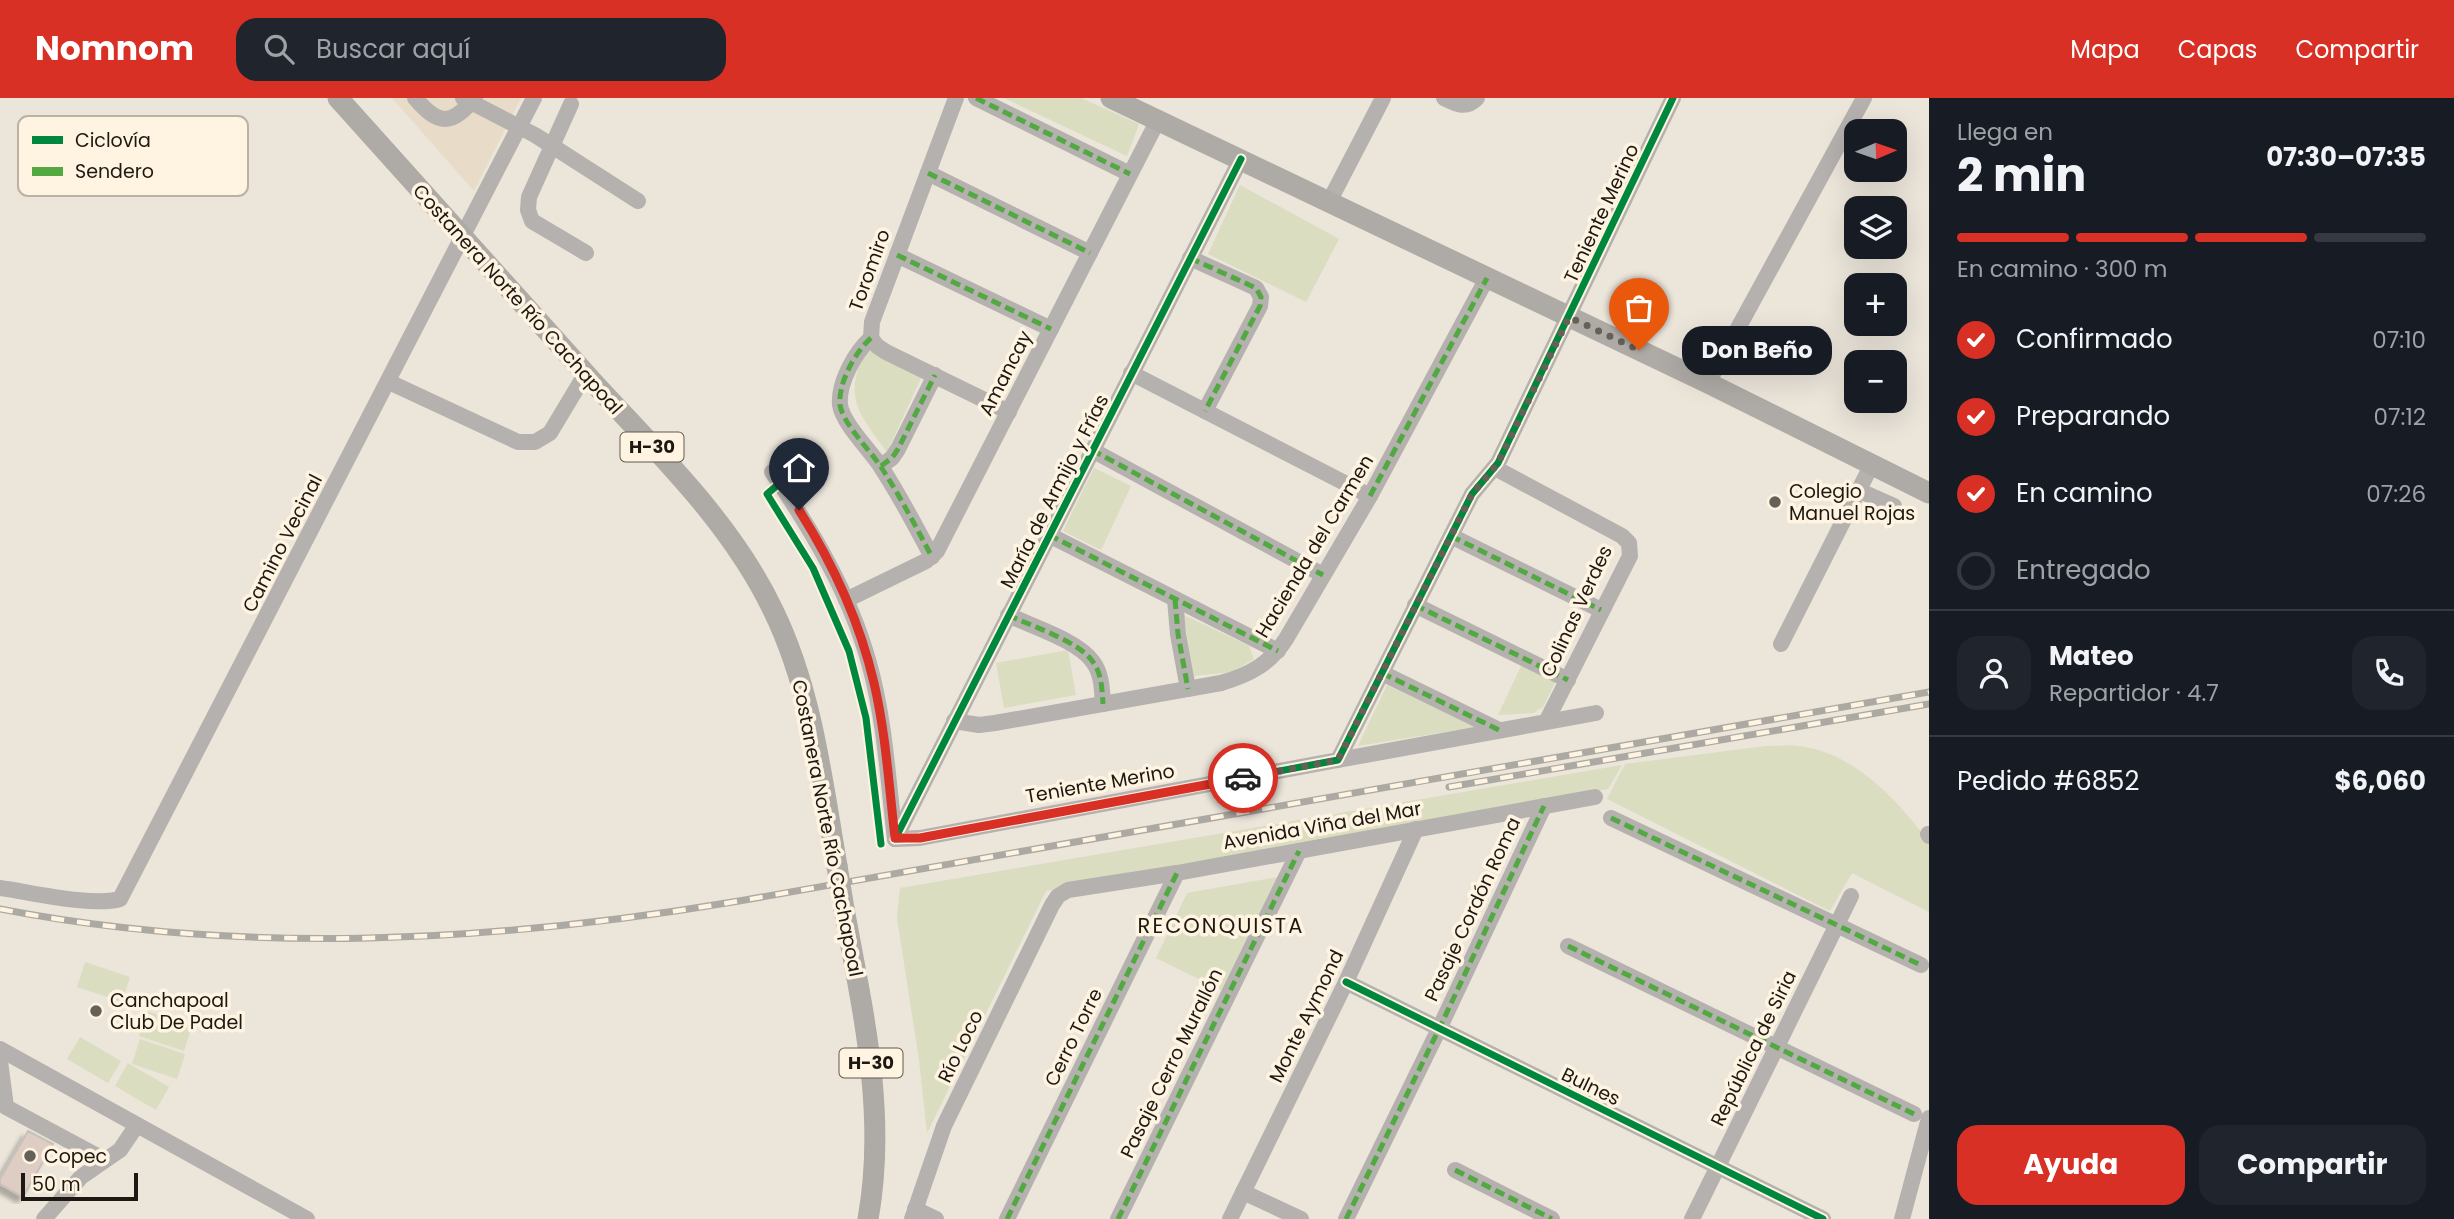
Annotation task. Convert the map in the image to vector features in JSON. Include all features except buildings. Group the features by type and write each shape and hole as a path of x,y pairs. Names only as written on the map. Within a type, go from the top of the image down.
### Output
{"main road":[{"name":"Costanera Norte Río Cachapoal","path":"338,98 732,539 762,588 785,635 802,683 813,730 870,1057 877,1120 876,1170 868,1219"},
{"path":"1111,98 1708,383 1929,493"}],"street":[{"path":"415,98 440,120 453,119 470,99 638,201"},
{"name":"Camino Vecinal","path":"0,888 66,898 111,902 120,899 534,98"},
{"name":"Toromiro","path":"932,557 881,466 846,419 841,408 840,393 860,348 871,338 872,323 956,98"},
{"path":"976,98 1130,174"},
{"path":"1329,202 1383,98"},
{"path":"1444,98 1460,106 1469,105 1477,98"},
{"name":"Teniente Merino","path":"895,838 920,838 1338,760 1477,486 1495,468 1674,98"},
{"path":"1708,383 1864,98"},
{"path":"571,104 529,197 528,210 532,221 586,253"},
{"name":"Amancay","path":"932,557 942,544 1158,120"},
{"name":"María de Armijo y Frías","path":"895,838 1241,159"},
{"path":"928,173 1090,253"},
{"path":"897,255 1051,329"},
{"path":"1190,258 1256,288 1261,297 1260,306 1205,411"},
{"name":"Hacienda del Carmen","path":"954,720 967,724 987,724 1188,689 1246,675 1263,665 1278,651 1370,496 1488,278"},
{"path":"871,338 886,352 1009,412"},
{"path":"388,382 518,442 535,442 550,433 586,373"},
{"path":"1131,373 1370,496"},
{"path":"881,466 892,458 898,449 935,375"},
{"path":"1092,450 1323,575"},
{"path":"1781,643 1871,466"},
{"name":"Colinas Verdes","path":"1495,468 1622,536 1629,543 1630,556 1546,722"},
{"path":"772,472 811,529 846,600 862,641 880,714 895,838"},
{"path":"1858,490 1894,506"},
{"path":"1049,535 1278,651"},
{"path":"1451,536 1601,610"},
{"path":"846,600 932,557"},
{"path":"1175,599 1188,689"},
{"path":"1415,605 1568,680"},
{"path":"1008,615 1080,648 1097,669 1103,704"},
{"path":"1382,673 1499,730"},
{"path":"1338,760 1596,713"},
{"name":"Avenida Viña del Mar","path":"1058,896 1068,890 1177,873 1595,797"},
{"name":"Pasaje Cordón Roma","path":"1346,1219 1544,806"},
{"path":"1611,818 1921,965"},
{"name":"Monte Aymond","path":"1230,1219 1346,982 1416,829"},
{"name":"Pasaje Cerro Murallón","path":"1118,1219 1299,850"},
{"name":"Cerro Torre","path":"1007,1219 1177,873"},
{"name":"Río Loco","path":"913,1214 944,1126 1058,896"},
{"name":"República de Siria","path":"1692,1219 1851,896"},
{"path":"1569,946 1922,1116 1902,1219"},
{"name":"Bulnes","path":"1346,982 1823,1219"},
{"path":"0,1049 307,1219"},
{"path":"0,1061 6,1107 103,1159"},
{"path":"44,1219 81,1177 103,1159 120,1150 137,1125"},
{"path":"1455,1170 1552,1219"},
{"path":"1243,1192 1301,1219"},
{"path":"913,1214 936,1219"}],"shaded area":[{"path":"392,98 521,98 474,191"}],"green space":[{"path":"1004,98 1081,98 1139,124 1127,156"},
{"path":"1240,185 1339,239 1306,302 1208,254"},
{"path":"866,349 922,376 887,452 868,426 857,404 856,380"},
{"path":"1094,468 1131,486 1101,550 1063,531"},
{"path":"1184,615 1249,646 1254,659 1232,672 1193,676"},
{"path":"1068,650 1076,695 1004,708 996,663"},
{"path":"1522,664 1556,681 1543,707 1533,713 1498,715"},
{"path":"1387,685 1476,727 1358,746"},
{"path":"1766,746 1799,746 1819,750 1856,768 1889,795 1929,842 1929,912 1852,873 1830,911 1607,799 1625,764"},
{"path":"1622,765 1608,789 1046,891 927,1133 919,1060 897,918 900,888"},
{"path":"1278,877 1223,991 1156,958 1187,893"},
{"path":"85,962 130,977 122,1002 77,987"},
{"path":"147,1011 192,1026 184,1051 139,1036"},
{"path":"80,1037 121,1061 108,1083 67,1059"},
{"path":"140,1039 185,1054 177,1079 132,1064"},
{"path":"128,1063 169,1087 156,1110 115,1086"}],"railway":[{"path":"0,909 92,924 277,938 462,934 555,926 739,901 1929,692"},
{"path":"1449,787 1929,704"}],"marked path":[{"path":"976,98 1130,174"},
{"path":"928,173 1090,253"},
{"path":"897,255 1051,329"},
{"path":"1190,258 1256,288 1261,297 1260,306 1205,411"},
{"path":"1370,496 1487,278"},
{"path":"871,338 849,368 842,387 840,405 851,428 895,489 932,557"},
{"path":"881,466 892,458 898,449 935,375"},
{"path":"1092,450 1323,575"},
{"path":"1049,535 1278,651"},
{"path":"1451,536 1601,610"},
{"path":"1175,599 1188,689"},
{"path":"1415,605 1568,680"},
{"path":"1008,615 1054,635 1086,654 1098,672 1103,704"},
{"path":"1382,673 1499,730"},
{"path":"1346,1219 1544,806"},
{"path":"1611,818 1921,965"},
{"path":"1118,1219 1299,851"},
{"path":"1007,1219 1177,873"},
{"path":"1568,946 1914,1114"},
{"path":"1455,1170 1552,1219"}],"cycle path":[{"path":"1241,159 895,839 920,838 1338,760 1472,494 1498,463 1673,98"},
{"path":"780,483 767,494 813,568 849,651 866,718 881,844"},
{"path":"1346,982 1823,1219"}],"way so far":[{"path":"1243,778 1338,760 1472,494 1498,463 1569,317 1639,350"}],"place":[{"name":"Don Beño","path":"1639,350"},
{"name":"Colegio Manuel Rojas","path":"1775,502"},
{"name":"Canchapoal Club De Padel","path":"96,1011"},
{"name":"Copec","path":"30,1156"}],"district":[{"name":"RECONQUISTA","path":"1221,926"}],"route":[{"path":"799,510 846,600 869,662 880,714 895,838 920,838 1243,778"}]}
